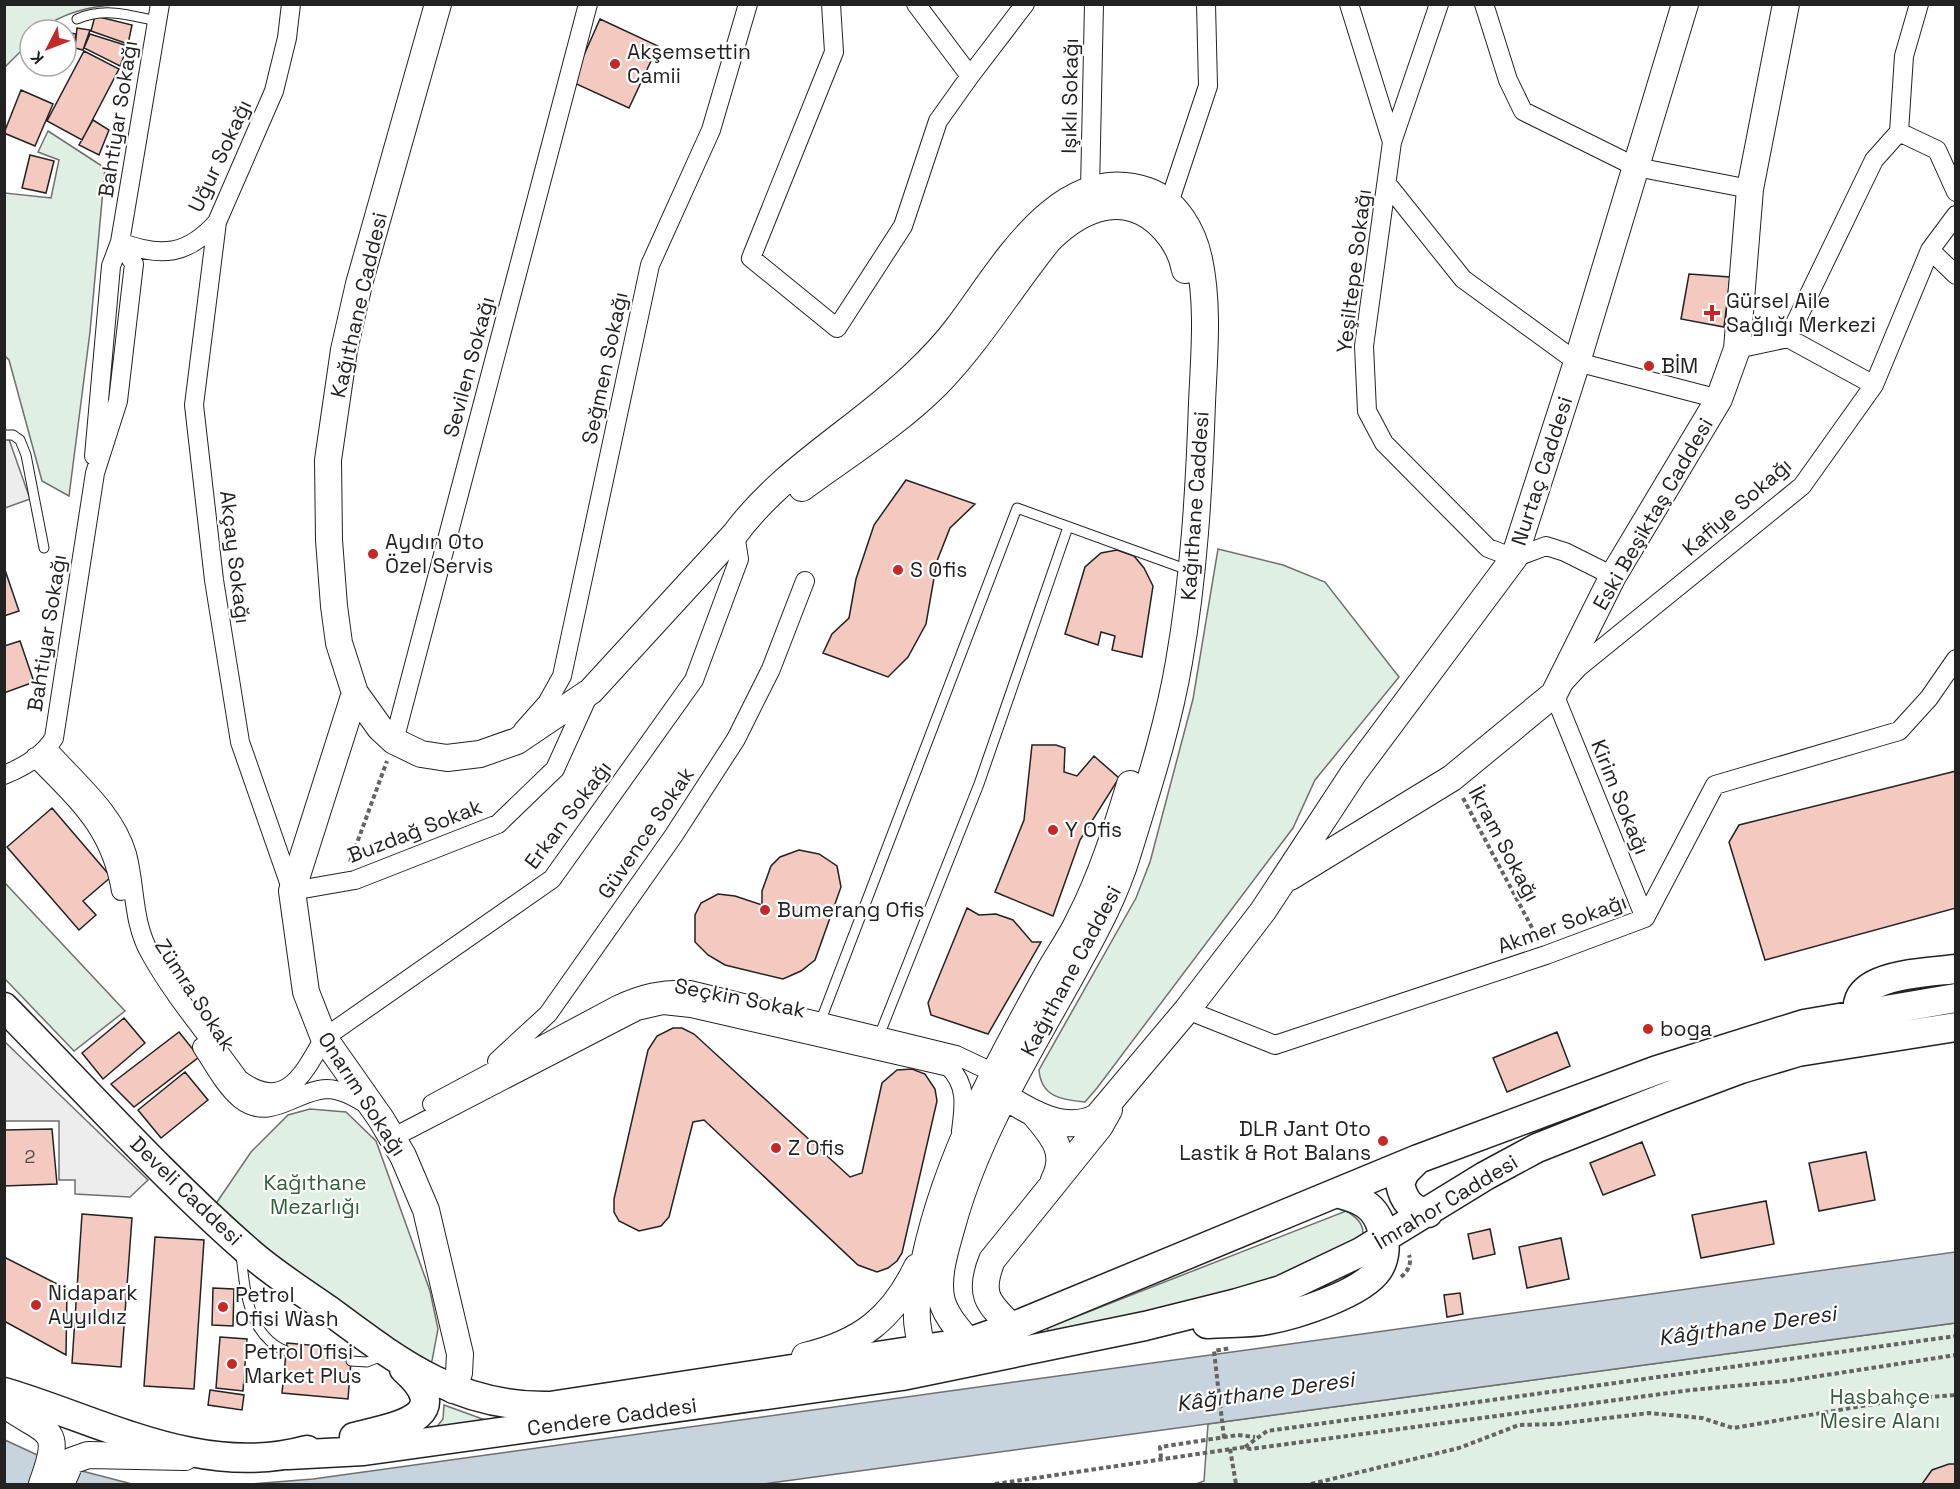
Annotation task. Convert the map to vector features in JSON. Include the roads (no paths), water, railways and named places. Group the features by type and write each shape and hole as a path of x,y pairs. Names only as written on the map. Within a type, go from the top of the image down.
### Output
{"main road":[{"name":"Kağıthane Caddesi","path":"438,4 359,284 344,350 328,460 329,540 334,606 339,643 354,693 394,741 421,754 447,758 480,754 517,741 591,691 735,534 755,507 879,406 938,351 1042,219 1058,206 1092,200 1110,185 1132,186 1152,192 1164,213 1194,240 1202,273 1205,332 1200,487 1164,666 1150,722 1104,861 1079,921 994,1072 949,1171 928,1242 915,1317 929,1361"},
{"name":"Nurtaç Caddesi","path":"1118,1094 1187,1010 1285,881 1337,800 1514,558 1577,362 1685,4"},
{"name":"Eski Beşiktaş Caddesi","path":"1285,881 1452,778 1554,694 1613,576 1719,399 1737,349 1750,189 1786,4"},
{"name":"Kağıthane Caddesi","path":"969,1342 943,1306 941,1278 964,1184 985,1131 1097,928 1127,858 1159,748 1179,666 1185,570"},
{"name":"Onarım Sokağı","path":"354,693 292,891 306,992 324,1038 385,1126 426,1210 460,1354 459,1373 453,1390"},
{"path":"1337,800 1333,818 1347,827 1387,819"},
{"path":"1871,1039 1857,1013 1861,996 1870,986 1890,979 1956,969"},
{"name":"İmrahor Caddesi","path":"969,1342 1012,1327 1418,1159 1657,1070 1804,1024 1857,1013 1956,998"},
{"name":"Develi Caddesi","path":"4,1007 163,1172 240,1245 387,1354"},
{"name":"İmrahor Caddesi","path":"1385,1240 1485,1176 1567,1135 1741,1069 1798,1052 1956,1027"},
{"path":"994,1072 1004,1096 1035,1115 1059,1122 1088,1122 1097,1117 1118,1094"},
{"path":"1012,1327 987,1299 984,1279 992,1260 1101,1126 1118,1094"},
{"path":"1035,1115 1060,1147 1061,1162 1049,1190"},
{"path":"1418,1159 1405,1172 1400,1183 1404,1198 1411,1207 1428,1213"},
{"path":"929,1361 1145,1326 1265,1320 1293,1314 1363,1284 1378,1271 1382,1261 1385,1240 1377,1215 1361,1200 1336,1193"},
{"path":"772,1371 801,1357 839,1347 867,1332 901,1294 928,1242"},
{"name":"Cendere Caddesi","path":"288,1455 364,1451 929,1361 969,1342"},
{"path":"62,1457 88,1455 212,1458 288,1455 411,1422 420,1415 425,1406 424,1392 417,1381 387,1354"},
{"name":"Cendere Caddesi","path":"387,1354 426,1378 453,1390 505,1405 550,1406 772,1371 929,1361"},
{"path":"4,1392 96,1426 212,1458"},
{"path":"4,1404 48,1430 62,1457 61,1485"},
{"path":"42,1485 62,1457"}],"street":[{"name":"Uğur Sokağı","path":"120,242 141,250 181,251 203,239 217,222 274,91 287,38 291,4"},
{"name":"Sevilen Sokağı","path":"394,741 588,4"},
{"name":"Seğmen Sokağı","path":"517,741 529,720 547,703 562,676 650,265 711,130 748,4"},
{"path":"831,4 834,52 751,258 837,328 903,226 938,121 1025,4"},
{"path":"916,4 970,76"},
{"name":"Işıklı Sokağı","path":"1092,200 1094,4"},
{"path":"1164,213 1208,86 1206,4"},
{"path":"1349,4 1392,142"},
{"name":"Yeşiltepe Sokağı","path":"1439,4 1392,142 1388,185 1364,346 1367,411 1384,442 1488,548 1514,558"},
{"path":"1484,4 1508,80 1523,111 1636,167 1750,189"},
{"path":"1788,338 1874,160 1899,132 1904,56 1918,4"},
{"name":"Bahtiyar Sokağı","path":"41,753 54,738 95,473 94,442 111,266 120,242 158,13"},
{"path":"1899,132 1956,157"},
{"path":"1937,150 1956,192"},
{"path":"1388,185 1463,279 1577,362 1719,399"},
{"name":"Kafiye Sokağı","path":"1554,694 1579,667 1802,486 1874,385 1930,250 1956,215"},
{"name":"Akçay Sokağı","path":"217,222 194,405 214,580 240,742 292,891"},
{"path":"1930,250 1956,275"},
{"path":"1737,349 1788,338 1874,385"},
{"name":"Erkan Sokağı","path":"324,1038 552,879 694,680 739,559 735,534"},
{"path":"1514,558 1546,546 1565,552 1613,576"},
{"name":"Güvence Sokak","path":"478,1078 548,1014 674,835 736,739 771,669 805,581"},
{"name":"Akmer Sokağı","path":"1187,1010 1275,1045 1546,955 1645,918 1715,785 1899,731 1929,698 1956,659"},
{"name":"Buzdağ Sokak","path":"292,891 355,880 498,824 555,769 591,691"},
{"name":"Kirim Sokağı","path":"1554,694 1645,918"},
{"path":"4,775 41,753"},
{"name":"Zümra Sokak","path":"41,753 109,817 120,835 129,863 138,925 151,955 239,1079 258,1091 282,1092 291,1087 301,1076 324,1038"},
{"name":"Zümra Sokak","path":"41,753 100,830 114,858 124,910 138,953 235,1094 252,1106 262,1108 275,1107 307,1093 328,1089 354,1097 385,1126"},
{"name":"Seçkin Sokak","path":"385,1126 642,994 673,989 690,990 949,1067 957,1075 965,1099 959,1148"},
{"name":"Seçkin Sokak","path":"385,1126 649,1006 691,1008 817,1029 879,1036 956,1055 994,1072"}],"lane":[{"path":"78,19 92,12 158,13"},
{"path":"4,435 13,435 20,440 26,455 45,548"},
{"path":"817,1029 1017,508 1185,570"},
{"path":"879,1036 978,784 1068,527"},
{"path":"240,1245 245,1294 255,1322 268,1341 286,1352"},
{"path":"351,1361 367,1362 387,1354"}],"water":[{"name":"Kâğıthane Deresi","path":"1955,1252 1955,1323 763,1484 252,1484 313,1479"},
{"path":"5,1440 59,1465 132,1484 5,1484"}],"place":[{"name":"Akşemsettin Camii","path":"615,64"},
{"name":"Gürsel Aile Sağlığı Merkezi","path":"1712,313"},
{"name":"BİM","path":"1649,366"},
{"name":"Aydın Oto Özel Servis","path":"373,554"},
{"name":"S Ofis","path":"898,570"},
{"name":"Y Ofis","path":"1053,830"},
{"name":"Bumerang Ofis","path":"765,910"},
{"name":"boga","path":"1648,1029"},
{"name":"DLR Jant Oto Lastik & Rot Balans","path":"1383,1141"},
{"name":"Z Ofis","path":"776,1148"},
{"name":"Nidapark Ayyıldız","path":"36,1305"},
{"name":"Petrol Ofisi Wash","path":"223,1307"},
{"name":"Petrol Ofisi Market Plus","path":"232,1364"}],"park label":[{"name":"Kağıthane Mezarlığı","path":"315,1195"},
{"name":"Hasbahçe Mesire Alanı","path":"1880,1409"}]}
